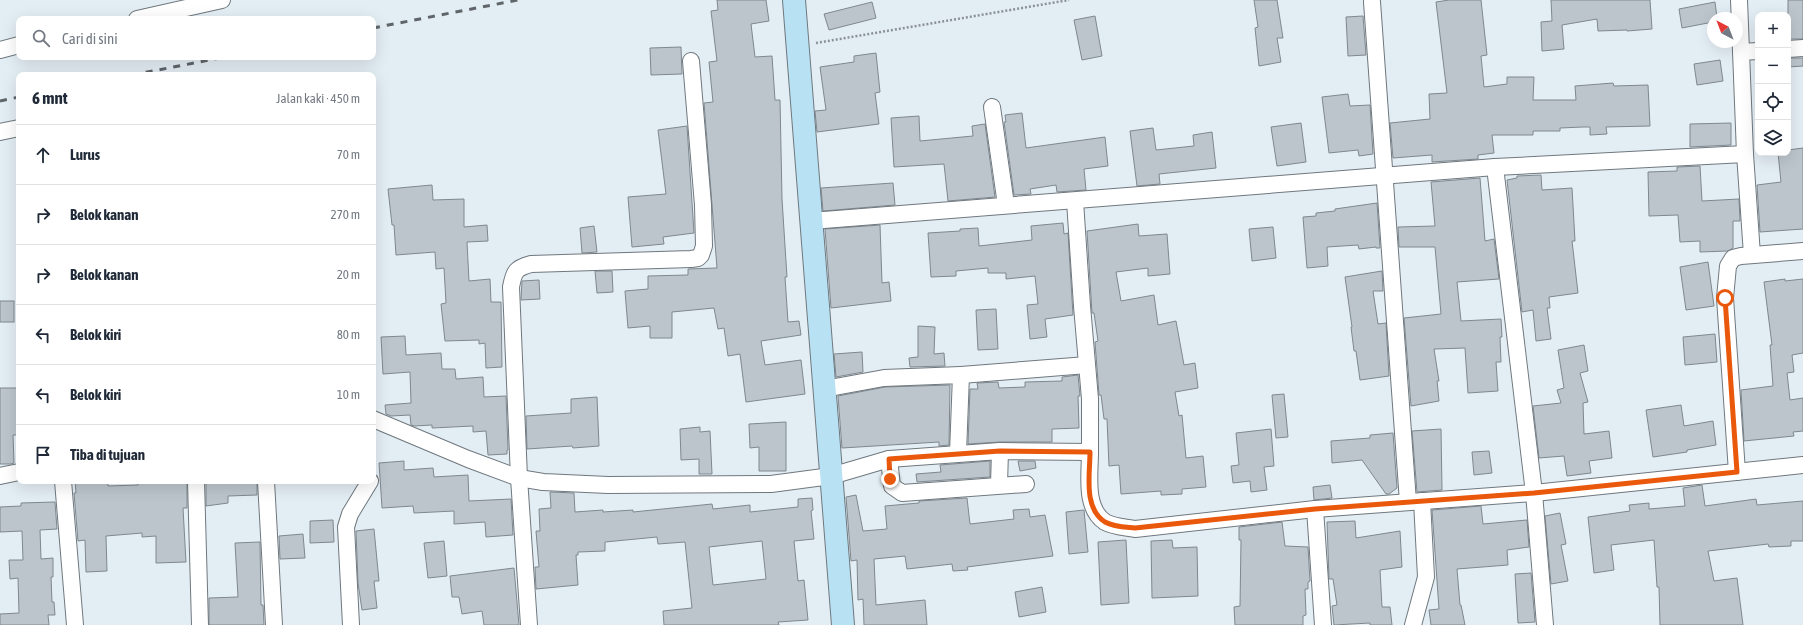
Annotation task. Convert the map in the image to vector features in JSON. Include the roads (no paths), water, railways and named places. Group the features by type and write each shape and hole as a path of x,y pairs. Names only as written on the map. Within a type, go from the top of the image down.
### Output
{"street":[{"path":"150,16 222,0"},
{"path":"794,0 843,625"},
{"path":"1739,0 1745,154 1752,255"},
{"path":"1372,2 1415,502 1426,577 1413,625"},
{"path":"0,50 16,47"},
{"path":"1791,49 1803,48"},
{"path":"1741,52 1755,51"},
{"path":"529,625 519,478 511,287 513,274 520,267 531,264 698,258 703,251 703,205 691,61"},
{"path":"992,107 1006,205"},
{"path":"0,132 16,129"},
{"path":"811,221 1386,177 1495,167 1745,154"},
{"path":"1495,167 1534,493 1545,625"},
{"path":"1075,201 1090,399 1091,500 1094,512 1105,521 1116,526 1135,528 1315,509 1534,493 1803,465"},
{"path":"1737,472 1725,298 1728,266 1733,258 1752,255 1803,252"},
{"path":"824,390 884,378 961,375 1087,365"},
{"path":"958,453 961,375"},
{"path":"376,417 468,459 519,478 543,482 608,485 763,484 831,476 889,459 1000,451 1090,452"},
{"path":"999,485 1000,451"},
{"path":"889,459 892,486 902,493 1026,484"},
{"path":"0,476 16,473"},
{"path":"63,484 75,625"},
{"path":"196,484 200,625"},
{"path":"266,484 274,625"},
{"path":"351,625 346,527 350,514 368,484"},
{"path":"1315,509 1322,625"}],"railway":[{"path":"376,27 518,0"},
{"path":"148,72 210,60"},
{"path":"0,101 16,98"}]}
